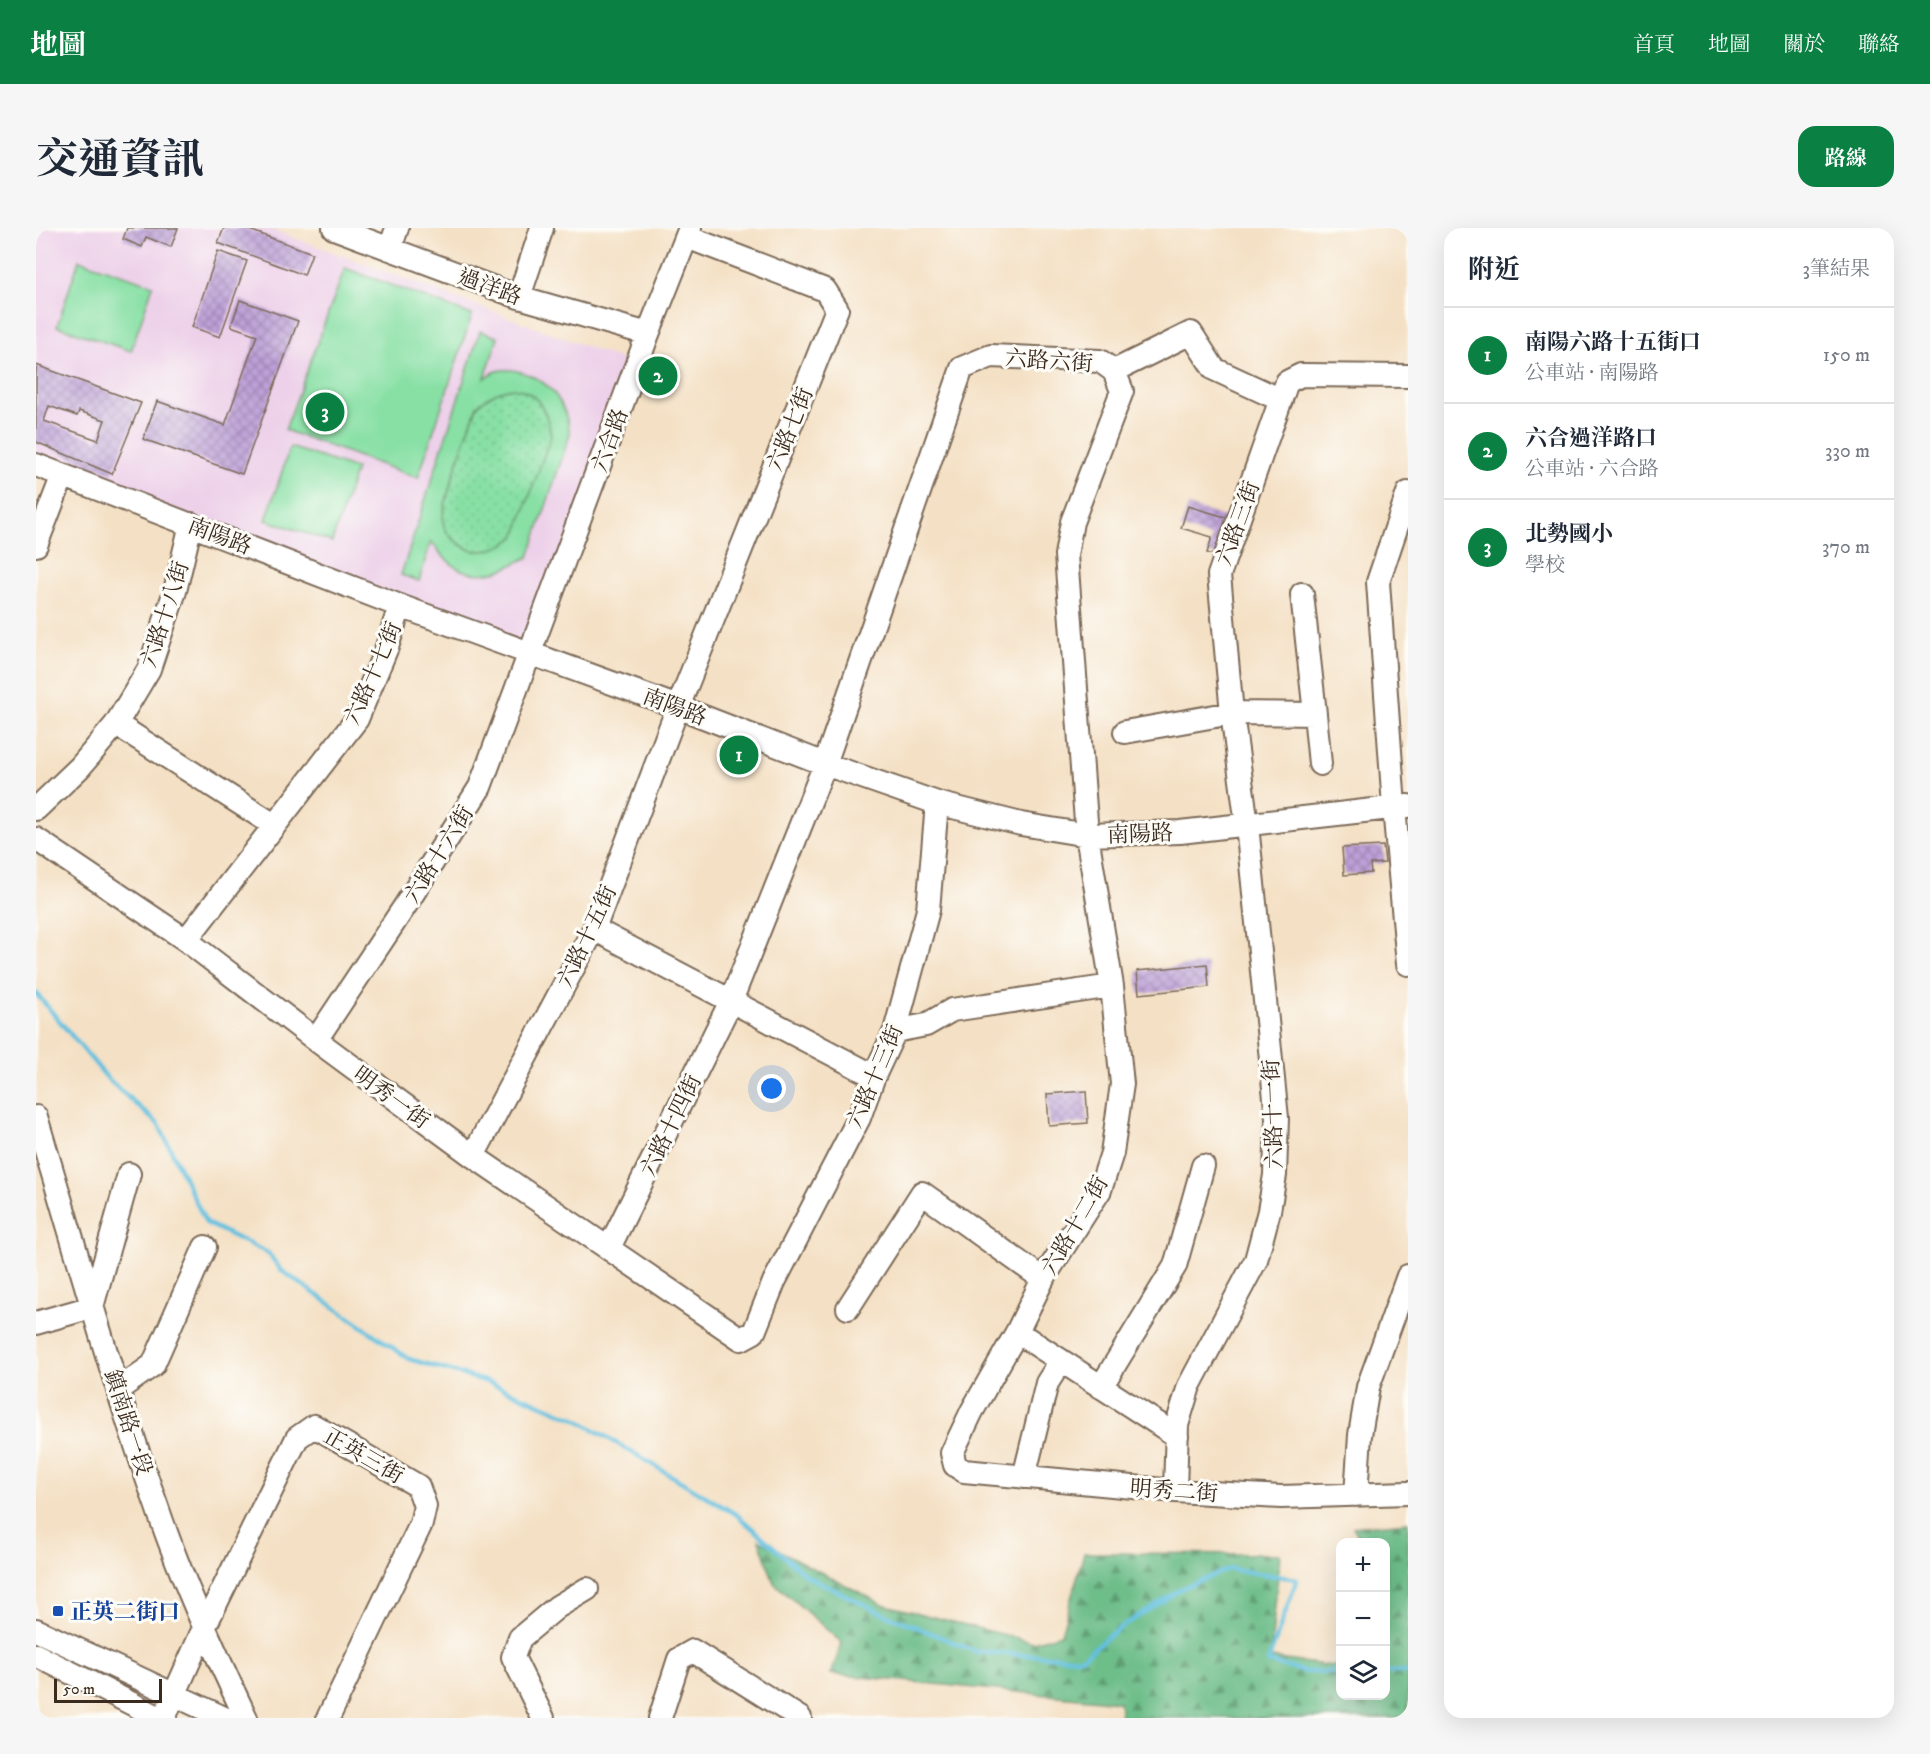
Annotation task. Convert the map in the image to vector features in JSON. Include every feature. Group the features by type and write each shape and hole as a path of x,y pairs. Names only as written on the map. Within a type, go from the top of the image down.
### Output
{"street":[{"name":"過洋路","path":"334,228 394,238 519,297 648,334"},
{"path":"519,297 542,228"},
{"name":"六合路","path":"531,652 648,334 689,232"},
{"name":"六路七街","path":"678,707 837,309 825,290 689,232"},
{"path":"1114,371 1191,333 1214,369 1281,400"},
{"name":"六路六街","path":"825,764 962,368 991,356 1100,361 1114,371 1122,392 1072,522 1066,555 1087,835"},
{"name":"六路三街","path":"1247,825 1232,713 1219,575 1287,382 1301,375 1408,376"},
{"name":"南陽路","path":"36,465 400,606 531,652 825,764 937,803 1021,824 1087,835 1180,832 1401,807"},
{"path":"36,545 63,475"},
{"path":"1408,493 1378,582 1401,807 1408,964"},
{"name":"六路十八街","path":"36,809 80,767 116,724 149,669 176,591 191,524"},
{"path":"1302,594 1320,764"},
{"name":"六路十七街","path":"186,940 357,719 387,647 400,606"},
{"name":"六路十六街","path":"316,1040 480,787 531,652"},
{"name":"六路十五街","path":"473,1156 594,929 678,707"},
{"path":"1125,732 1232,713 1315,714"},
{"path":"116,724 274,825"},
{"name":"六路十四街","path":"609,1248 731,1001 825,764"},
{"name":"六路十三街","path":"754,1332 774,1282 859,1118 874,1076 895,1031 928,910 937,803"},
{"name":"六路十一街","path":"1175,1491 1177,1425 1189,1386 1256,1260 1269,1211 1275,1175 1277,1118 1247,825"},
{"name":"六路十二街","path":"952,1453 1043,1279 1100,1190 1112,1154 1122,1084 1112,986 1087,835"},
{"name":"明秀一街","path":"36,839 186,940 473,1156 741,1339 754,1332"},
{"path":"594,929 874,1076"},
{"path":"895,1031 926,1025 952,1010 1112,986"},
{"name":"鎮南路一段","path":"36,1117 92,1307 156,1505 204,1628 246,1718"},
{"path":"1101,1387 1175,1266 1203,1166"},
{"path":"36,1323 92,1307 129,1174"},
{"path":"848,1308 922,1193 1043,1279"},
{"path":"119,1389 153,1365 205,1247"},
{"path":"1356,1495 1360,1435 1368,1387 1408,1276"},
{"path":"1017,1332 1177,1436"},
{"path":"1024,1477 1047,1383 1061,1360"},
{"name":"正英三街","path":"164,1718 204,1628 297,1438 314,1426 418,1486 425,1506 421,1524 328,1718"},
{"name":"明秀二街","path":"952,1453 955,1465 964,1471 1175,1491 1281,1497 1408,1493"},
{"path":"543,1718 513,1657 520,1638 557,1607 587,1590"},
{"path":"36,1630 224,1718"},
{"path":"658,1717 679,1659 693,1651 800,1718"},
{"path":"36,1655 160,1718"}],"shaded area":[{"path":"36,228 268,228 633,364 525,643 36,460"}],"green space":[{"path":"79,260 153,285 131,351 57,326"},
{"path":"345,268 472,315 418,478 285,430"},
{"path":"480,331 498,337 485,378 495,372 509,370 521,372 541,381 549,387 561,403 570,434 529,557 498,571 474,573 457,568 450,563 431,541 419,581 401,575","holes":["513,388 536,398 541,404 551,436 515,537 493,549 474,551 456,541 444,526 443,513 446,500 477,406 489,396 503,390"]},
{"path":"513,388 536,398 541,404 551,436 515,537 493,549 474,551 456,541 446,531 443,513 446,500 477,406 494,394"},
{"path":"290,447 356,469 332,542 266,520"},
{"path":"1408,1522 1408,1718 1121,1718 1119,1702 831,1674 842,1643 774,1583 759,1540 882,1604 1033,1642 1061,1634 1084,1553 1280,1554 1270,1658 1336,1666 1336,1700 1390,1700 1390,1538 1360,1538 1353,1527"}],"building":[{"path":"127,228 178,228 171,247 146,237 142,247 123,239"},
{"path":"224,228 244,228 312,253 304,275 218,243"},
{"path":"218,251 247,261 220,337 192,327"},
{"path":"240,300 298,321 242,474 143,439 157,401 225,425 257,335 231,326"},
{"path":"36,365 141,403 112,474 36,442","holes":["49,406 77,416 79,411 105,420 98,440 44,421"]},
{"path":"1188,506 1232,519 1221,557 1207,553 1212,537 1181,528"},
{"path":"1383,846 1385,863 1370,864 1371,873 1344,875 1342,848"},
{"path":"1207,964 1209,987 1139,994 1137,971"},
{"path":"1086,1091 1088,1123 1049,1126 1047,1094"}],"waterway":[{"path":"36,993 108,1079 159,1125 206,1223 268,1253 281,1270 409,1359 488,1382 578,1420 737,1515 807,1576 882,1613 977,1652 1082,1658 1111,1634 1182,1588 1229,1569 1297,1579 1268,1662 1306,1672 1336,1672"},
{"path":"1390,1672 1408,1672"}],"place":[{"name":"六合過洋路口","path":"658,376"},
{"name":"北勢國小","path":"325,412"},
{"name":"南陽六路十五街口","path":"739,755"},
{"name":"正英二街口","path":"58,1611"}]}
